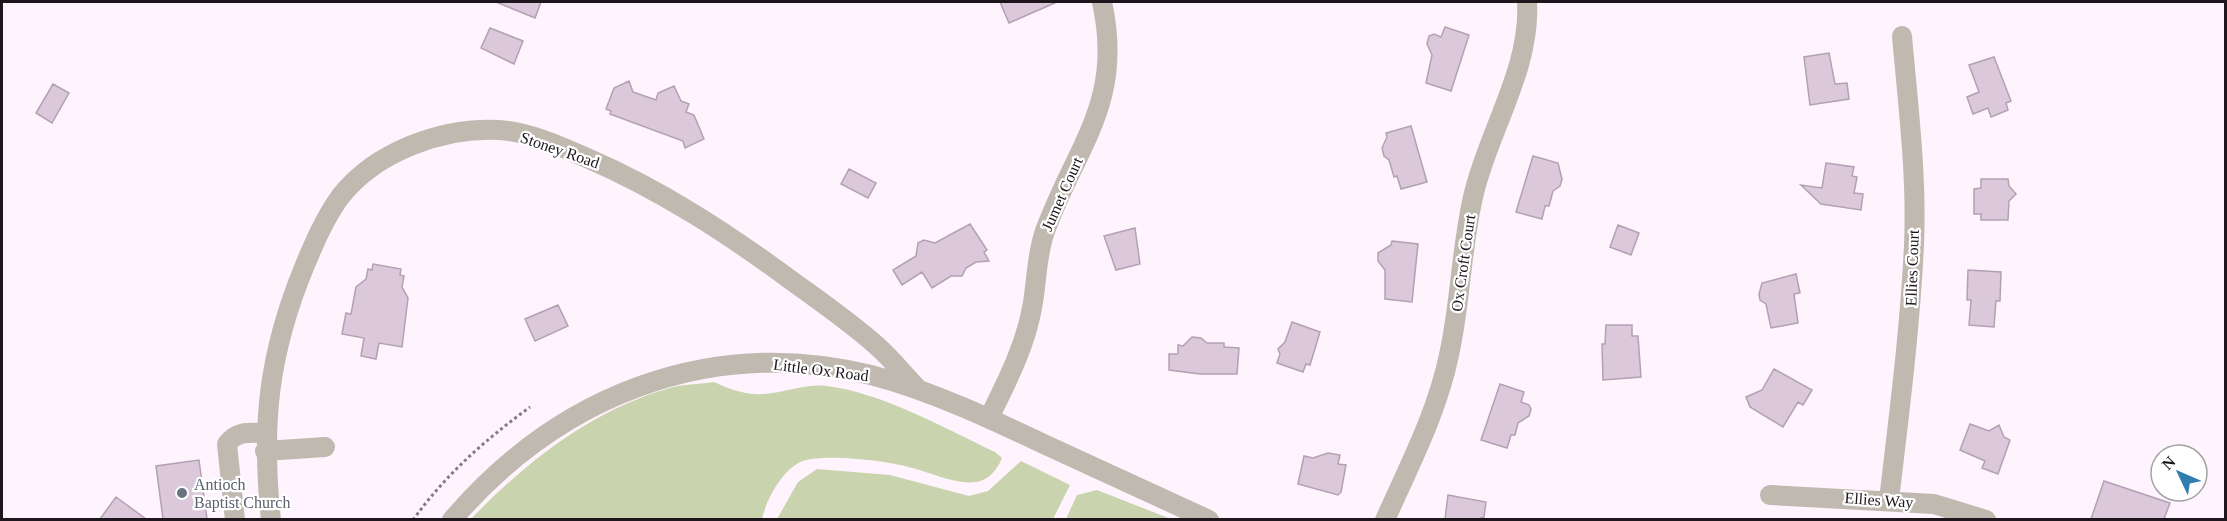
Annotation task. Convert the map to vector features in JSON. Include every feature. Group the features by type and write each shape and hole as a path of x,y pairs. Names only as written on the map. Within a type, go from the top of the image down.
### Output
{"street":[{"name":"Jumet Court","path":"989,418 1026,334 1044,232 1101,106 1109,63 1102,2"},
{"name":"Ox Croft Court","path":"1385,519 1426,429 1449,357 1474,194 1519,63 1528,22 1527,2"},
{"name":"Ellies Court","path":"1889,500 1910,317 1914,245 1913,151 1902,36"},
{"name":"Stoney Road","path":"271,519 265,442 269,392 287,315 316,238 331,211 362,176 383,160 432,138 470,130 503,130 560,146 630,176 669,197 744,245 840,316 879,347 919,390"},
{"name":"Little Ox Road","path":"452,519 492,477 552,428 643,385 678,374 751,363 784,363 870,375 919,390 989,418 1209,519"},
{"path":"235,519 227,444 232,437 241,432 265,442 325,447"},
{"name":"Ellies Way","path":"1770,495 1935,504 1986,519"}],"path":[{"path":"413,519 443,481 470,453 530,407"}],"green space":[{"path":"714,382 744,393 754,394 818,386 848,390 913,413 995,452 1002,458 989,477 976,482 952,480 903,465 874,461 826,458 803,461 782,477 767,503 762,519 471,519 538,458 589,423 644,397 673,387"},
{"path":"1021,461 1070,485 1053,519 777,519 798,482 817,469 890,475 969,496 988,491"},
{"path":"1097,490 1171,519 1066,519 1077,495"}],"building":[{"path":"496,2 541,2 535,18"},
{"path":"1000,2 1057,2 1009,23"},
{"path":"1445,27 1469,35 1451,91 1426,83 1432,55 1427,44 1429,36 1434,34 1441,37"},
{"path":"490,28 523,41 514,64 481,48"},
{"path":"1829,53 1835,84 1847,83 1849,99 1810,105 1804,57"},
{"path":"1994,57 2011,101 2006,103 2008,110 1991,117 1988,108 1973,114 1967,97 1979,92 1969,65"},
{"path":"629,81 633,92 656,100 658,93 674,86 681,101 689,104 686,112 694,115 704,139 685,148 683,141 610,114 611,111 606,109 614,88"},
{"path":"53,84 69,93 52,123 36,113"},
{"path":"1411,126 1427,182 1401,189 1397,176 1394,177 1389,160 1384,156 1382,148 1387,137 1386,133"},
{"path":"1533,156 1558,163 1562,179 1560,186 1553,191 1549,206 1545,206 1542,219 1516,212"},
{"path":"1826,163 1854,167 1852,176 1857,177 1854,193 1863,194 1861,210 1821,204 1801,185 1822,188"},
{"path":"849,169 876,183 868,198 841,184"},
{"path":"1981,179 2008,179 2009,186 2016,194 2009,201 2008,220 1981,220 1981,214 1974,214 1974,189 1981,188"},
{"path":"970,224 987,250 984,252 989,261 976,262 966,268 962,276 951,276 932,288 922,272 902,285 893,270 916,256 918,243 924,240 935,243"},
{"path":"1618,225 1639,233 1631,255 1610,247"},
{"path":"1135,228 1140,264 1116,270 1104,236"},
{"path":"1392,241 1418,244 1412,302 1385,299 1385,270 1378,261 1378,253 1391,245"},
{"path":"373,264 401,269 400,275 404,276 402,287 408,298 402,347 379,343 376,359 361,356 364,338 342,334 346,313 351,314 356,287 366,279 368,269 372,270"},
{"path":"1968,270 2001,272 2000,301 1996,301 1994,327 1969,325 1971,300 1967,300"},
{"path":"1796,274 1800,293 1794,294 1798,323 1771,328 1766,304 1760,300 1762,283"},
{"path":"558,305 568,326 535,341 525,319"},
{"path":"1292,322 1320,332 1310,365 1306,364 1303,372 1277,363 1280,354 1278,349 1285,342"},
{"path":"1606,325 1632,325 1632,336 1638,336 1641,377 1603,380 1602,344 1605,344"},
{"path":"1192,337 1201,338 1207,343 1224,343 1224,347 1239,348 1237,374 1200,374 1169,370 1169,354 1178,354 1178,345 1183,346"},
{"path":"1774,369 1812,390 1803,405 1798,402 1783,427 1750,407 1746,397 1762,390"},
{"path":"1500,384 1524,392 1521,402 1529,405 1531,409 1529,416 1518,423 1515,435 1511,435 1507,448 1481,440"},
{"path":"1970,424 1989,431 1999,425 2004,437 2010,440 1998,474 1982,468 1985,461 1960,450"},
{"path":"1328,453 1340,455 1338,464 1346,465 1341,492 1338,495 1298,484 1304,456 1313,458"},
{"name":"Antioch Baptist Church","path":"199,460 207,519 163,519 156,466"},
{"path":"2104,481 2149,496 2149,503 2170,503 2164,519 2091,519"},
{"path":"1448,495 1486,502 1484,517 1445,519"},
{"name":"Antioch Baptist Church","path":"116,497 146,519 100,519"}],"place":[{"name":"Antioch Baptist Church","path":"182,493"}]}
